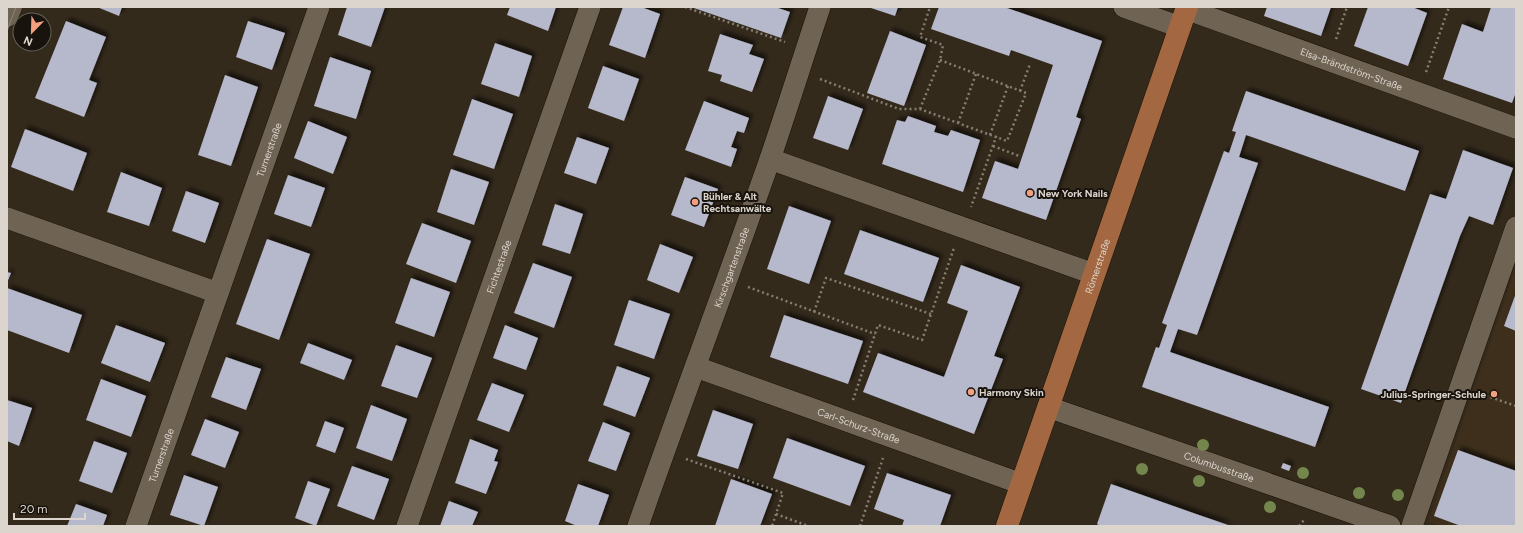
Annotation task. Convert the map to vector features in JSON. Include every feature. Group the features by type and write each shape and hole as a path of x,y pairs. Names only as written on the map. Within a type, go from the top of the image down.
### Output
{"main road":[{"path":"7,16 10,7"},
{"name":"Römerstraße","path":"1007,526 1184,14"}],"street":[{"name":"Turnerstraße","path":"136,526 319,7"},
{"name":"Fichtestraße","path":"407,526 590,7"},
{"name":"Kirschgartenstraße","path":"638,526 770,159 800,72 820,7"},
{"name":"Elsa-Brändström-Straße","path":"1124,7 1184,14 1328,60 1516,128"},
{"path":"770,159 1094,274"},
{"path":"7,218 218,293"},
{"path":"1412,526 1516,227"},
{"name":"Carl-Schurz-Straße","path":"696,367 1022,484"},
{"name":"Columbusstraße","path":"1048,407 1390,526"}],"path":[{"path":"685,7 806,49"},
{"path":"920,109 940,60 943,45 920,37 930,7"},
{"path":"1328,60 1347,7"},
{"path":"1419,93 1449,7"},
{"path":"940,60 1026,93 1007,141 996,137"},
{"path":"1020,91 1030,64"},
{"path":"958,123 976,74"},
{"path":"990,135 1008,86"},
{"path":"993,146 1019,156"},
{"path":"814,312 826,278 931,314"},
{"path":"727,279 875,334"},
{"path":"1460,386 1516,406"},
{"path":"860,526 891,438"},
{"path":"664,452 783,493 772,526"},
{"path":"776,514 808,526"}],"shaded area":[{"name":"Julius-Springer-Schule","path":"1516,267 1516,526 1439,526 1428,522"}],"building":[{"path":"97,7 122,7 119,16"},
{"path":"347,7 385,7 371,47 338,35"},
{"path":"510,7 556,7 548,31 507,15"},
{"path":"623,7 641,7 660,14 645,58 609,45"},
{"path":"691,7 775,7 790,12 781,38"},
{"path":"868,7 898,7 895,16"},
{"path":"939,7 1004,7 1102,41 1076,117 1081,119 1046,220 982,198 995,161 1018,169 1053,65 1011,50 1009,56 931,29"},
{"path":"1267,7 1331,7 1321,36 1264,16"},
{"path":"1368,7 1412,7 1427,13 1408,66 1354,46"},
{"path":"1491,7 1516,7 1516,92 1512,103 1443,79 1462,24 1483,32"},
{"path":"66,21 106,37 89,80 97,83 84,117 35,98"},
{"path":"248,21 285,33 272,70 236,57"},
{"path":"890,31 926,45 904,106 867,93"},
{"path":"720,34 753,45 749,54 764,59 752,92 720,81 722,75 708,71"},
{"path":"495,43 532,56 519,97 481,84"},
{"path":"330,57 371,71 356,119 314,106"},
{"path":"603,66 639,79 624,121 588,108"},
{"path":"225,75 258,87 231,166 198,155"},
{"path":"1246,91 1419,151 1405,191 1246,135 1239,157 1258,163 1197,335 1178,329 1170,352 1329,407 1315,447 1142,387 1156,347 1159,348 1167,325 1162,323 1224,151 1229,153 1236,132 1232,131"},
{"path":"828,96 863,109 848,150 813,138"},
{"path":"472,99 513,114 494,169 453,155"},
{"path":"704,101 749,118 744,133 737,131 731,147 737,149 731,167 685,150"},
{"path":"908,116 936,126 934,132 948,136 951,130 980,140 963,192 882,164 897,120 905,122"},
{"path":"308,121 347,137 333,174 294,158"},
{"path":"25,129 87,153 73,191 11,167"},
{"path":"577,137 609,148 596,184 564,173"},
{"path":"1463,150 1513,168 1493,225 1469,216 1460,236 1401,403 1361,389 1430,194 1446,199"},
{"path":"451,169 489,182 474,225 437,212"},
{"path":"121,172 162,188 149,226 107,212"},
{"path":"288,175 325,188 311,227 274,214"},
{"name":"Bühler & Alt Rechtsanwälte","path":"685,177 718,189 704,227 671,215"},
{"path":"186,191 219,203 205,243 172,231"},
{"path":"555,204 583,214 570,254 542,245"},
{"path":"789,206 831,221 809,284 767,269"},
{"path":"422,223 471,241 456,283 406,264"},
{"path":"860,230 939,258 923,302 844,274"},
{"path":"267,239 310,254 279,340 236,324"},
{"path":"660,244 693,257 679,293 647,280"},
{"path":"533,263 572,277 554,328 514,313"},
{"path":"961,265 1020,287 994,356 1003,359 974,434 863,392 878,353 944,377 968,311 947,303"},
{"path":"7,272 11,273 7,283"},
{"path":"411,278 450,292 434,337 395,323"},
{"path":"7,288 82,315 69,353 7,330"},
{"path":"1516,293 1516,331 1504,326"},
{"path":"629,300 670,314 654,359 614,345"},
{"path":"784,315 863,341 848,384 770,357"},
{"path":"116,325 165,343 150,382 101,363"},
{"path":"505,325 538,338 526,370 493,358"},
{"path":"308,343 352,360 344,380 300,363"},
{"path":"396,345 432,358 417,398 381,386"},
{"path":"226,357 261,369 246,410 211,397"},
{"path":"617,366 650,378 635,417 603,405"},
{"path":"101,379 146,396 131,437 86,420"},
{"path":"492,383 524,395 509,432 477,420"},
{"path":"7,400 32,408 19,446 7,441"},
{"path":"371,405 407,419 392,461 356,448"},
{"path":"713,410 753,424 738,469 697,456"},
{"path":"205,419 239,432 225,468 191,455"},
{"path":"325,421 344,428 335,453 316,446"},
{"path":"603,422 630,433 616,471 588,461"},
{"path":"787,438 865,466 850,506 773,478"},
{"path":"470,439 498,450 494,461 498,462 486,494 455,483"},
{"path":"94,441 127,453 112,493 79,481"},
{"path":"1458,450 1516,471 1516,526 1461,526 1434,516"},
{"path":"1283,463 1291,466 1289,471 1281,468"},
{"path":"352,466 389,479 374,520 337,506"},
{"path":"887,473 951,495 940,526 902,526 904,520 874,509"},
{"path":"184,475 218,487 204,526 170,515"},
{"path":"731,479 772,494 760,526 715,526"},
{"path":"308,481 330,489 316,526 295,518"},
{"path":"578,484 609,495 598,526 577,526 565,521"},
{"path":"1111,484 1231,526 1100,526 1097,524"},
{"path":"449,501 478,512 472,526 440,526"},
{"path":"76,504 107,515 103,526 67,526"}],"tram line":[{"path":"7,31 16,7"}],"place":[{"name":"New York Nails","path":"1030,193"},
{"name":"Bühler & Alt Rechtsanwälte","path":"695,202"},
{"name":"Harmony Skin","path":"971,392"},
{"name":"Julius-Springer-Schule","path":"1494,394"}]}
